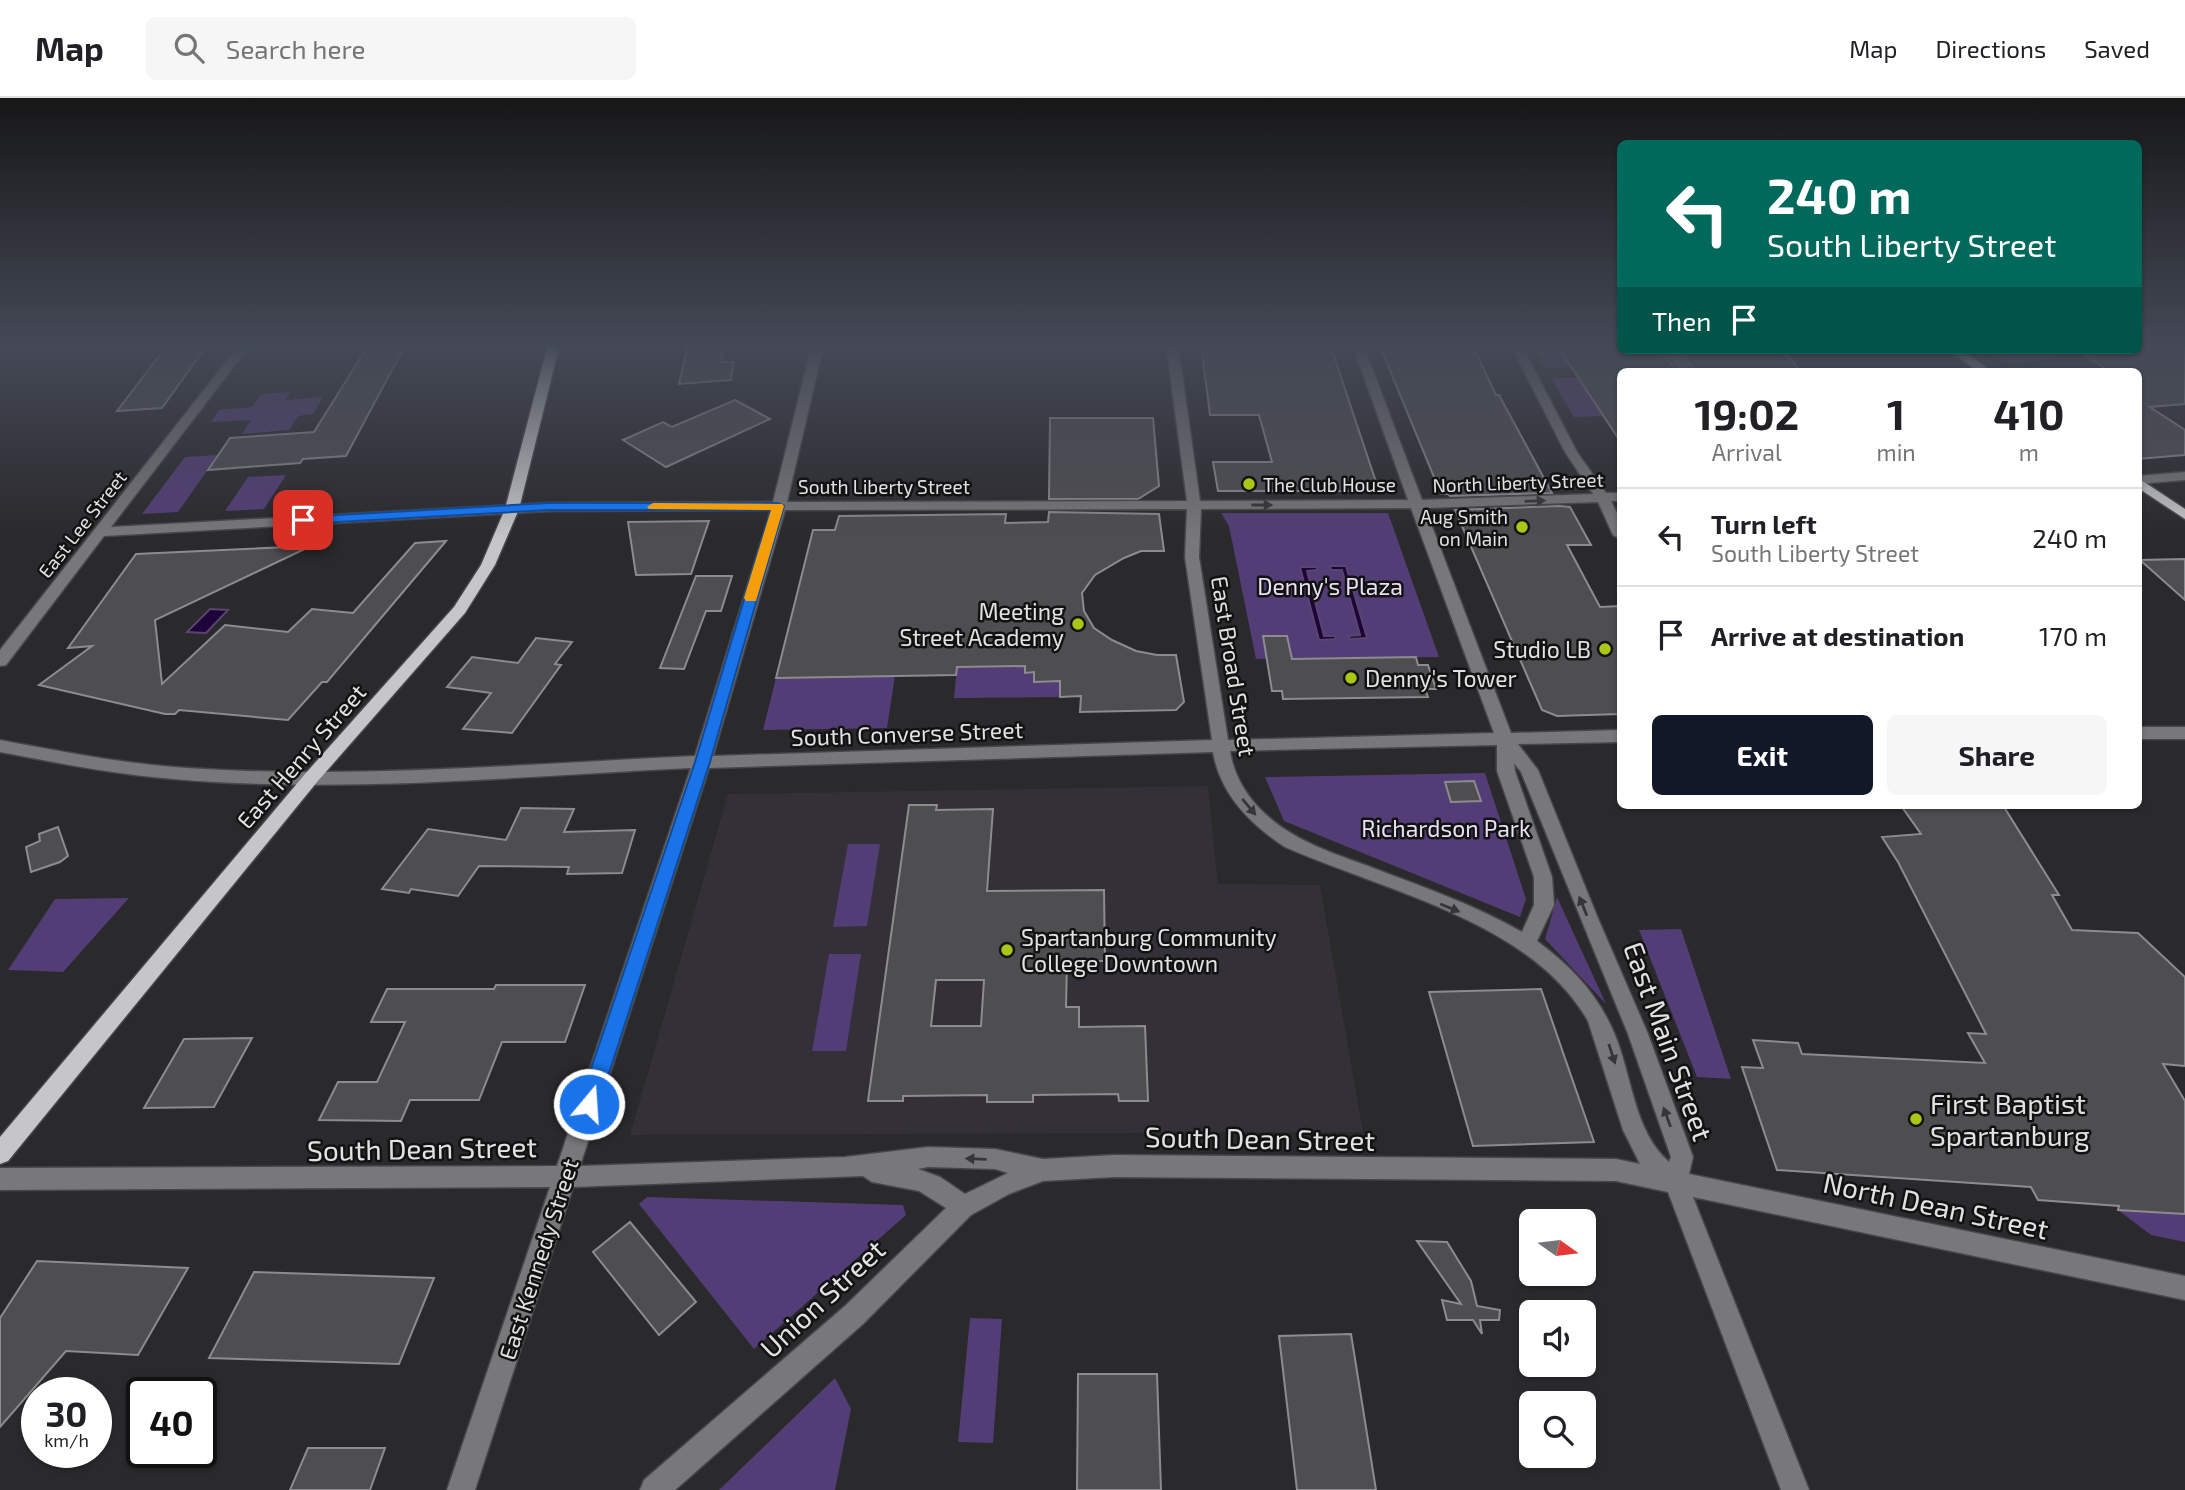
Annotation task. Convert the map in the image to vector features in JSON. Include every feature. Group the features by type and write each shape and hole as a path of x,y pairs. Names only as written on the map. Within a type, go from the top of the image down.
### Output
{"main road":[{"name":"East Henry Street","path":"0,1154 311,778 460,610 488,565 512,509 537,409"},
{"path":"2142,484 2185,515"}],"street":[{"name":"East Lee Street","path":"0,661 196,409"},
{"name":"East Kennedy Street","path":"461,1490 703,762 804,409"},
{"name":"East Broad Street","path":"1181,409 1194,505 1192,557 1227,777 1264,824 1305,849 1490,924 1526,943 1566,974 1586,998 1605,1030 1643,1151 1676,1182"},
{"name":"East Main Street","path":"1382,409 1505,739 1529,770 1587,916 1638,1034 1682,1157 1676,1182 1795,1490"},
{"path":"1549,409 1571,452 1603,498 1617,528"},
{"path":"2142,481 2185,476"},
{"name":"North Liberty Street","path":"1418,505 1617,497"},
{"name":"South Liberty Street","path":"100,532 512,509 1418,505"},
{"path":"2142,733 2185,733"},
{"name":"South Converse Street","path":"0,746 76,761 142,770 311,778 703,762 1617,736"},
{"name":"East Main Street","path":"1505,739 1506,771 1542,877 1544,905 1526,943"},
{"name":"South Dean Street","path":"0,1179 566,1177 845,1168 928,1157 995,1159 1043,1170 1114,1166 1616,1170 1676,1182"},
{"name":"South Dean Street","path":"845,1168 914,1176 944,1190 963,1207"},
{"name":"Union Street","path":"654,1490 854,1315 963,1207 1001,1186 1043,1170"},
{"name":"North Dean Street","path":"1676,1182 2185,1288"}],"shaded area":[{"path":"1330,566 1346,566 1367,638 1350,639 1349,636 1360,635 1342,570 1331,570"},
{"path":"1300,567 1317,567 1317,570 1307,571 1324,636 1335,636 1336,639 1319,640"},
{"path":"210,609 228,610 206,633 187,632"},
{"name":"Spartanburg Community College Downtown","path":"1208,786 1218,884 1320,885 1363,1132 630,1135 728,794"}],"green space":[{"path":"316,409 313,414 298,416 289,430 242,434 251,420 211,422 219,410"},
{"path":"1569,409 1599,409 1604,416 1574,417"},
{"path":"218,455 178,512 142,514 185,457"},
{"path":"286,475 264,509 225,511 248,477"},
{"name":"Denny's Plaza","path":"1221,513 1388,513 1439,657 1256,659 1229,526"},
{"path":"1025,666 1025,673 1034,672 1034,682 1060,681 1060,697 954,698 957,667"},
{"path":"895,676 887,728 763,730 776,678"},
{"name":"Richardson Park","path":"1485,773 1526,899 1520,917 1284,821 1265,777"},
{"path":"848,844 880,844 867,926 833,927"},
{"path":"1557,897 1606,1004 1545,939"},
{"path":"129,898 63,972 8,970 55,899"},
{"path":"1681,929 1731,1079 1697,1077 1639,930"},
{"path":"829,954 861,954 846,1051 812,1051"},
{"path":"647,1197 903,1205 906,1215 754,1349 639,1204"},
{"path":"2118,1210 2185,1214 2185,1242 2151,1235"},
{"path":"970,1318 1002,1319 993,1443 958,1442"},
{"path":"835,1378 851,1409 835,1490 719,1490"}],"building":[{"path":"328,409 371,409 346,456 303,459 300,463 208,470 230,438 314,432"},
{"path":"714,409 752,409 770,419 666,467 623,440 663,422 672,427"},
{"path":"1209,409 1352,409 1379,491 1218,491 1213,462 1272,462 1259,415 1210,415"},
{"path":"1406,409 1507,409 1552,493 1450,496 1441,494"},
{"path":"1599,409 1617,409 1617,436"},
{"path":"2142,409 2153,409 2185,430 2185,455 2142,459"},
{"path":"1050,418 1153,418 1159,486 1138,499 1049,499"},
{"path":"1570,507 1591,545 1567,545 1600,607 1617,606 1617,714 1557,716 1542,710 1455,510"},
{"path":"1049,512 1159,514 1164,551 1141,551 1124,558 1095,575 1082,593 1084,611 1094,628 1112,640 1136,651 1176,655 1184,702 1176,710 1080,712 1081,696 1060,697 1060,681 1034,682 1034,672 1025,673 1025,666 957,667 956,675 776,678 813,530 835,530 839,516 1006,514 1005,523 1048,522"},
{"path":"709,521 691,574 636,575 628,522"},
{"path":"446,541 327,682 322,682 288,720 179,710 175,714 165,714 39,685 92,646 68,648 136,554 311,546 155,620 162,684 225,625 288,632 312,609 353,613 415,543"},
{"path":"2185,559 2185,600 2142,562"},
{"path":"696,576 732,576 721,611 706,611 684,669 660,668"},
{"name":"Denny's Tower","path":"1263,636 1287,636 1292,659 1416,657 1418,665 1428,665 1436,689 1425,689 1428,697 1283,699 1282,691 1272,691"},
{"path":"536,638 572,642 555,664 561,665 512,733 463,729 491,693 447,687 472,657 518,663"},
{"path":"1474,781 1481,801 1451,802 1445,782"},
{"path":"909,805 937,805 936,810 993,809 987,891 1104,890 1105,961 1067,961 1066,1007 1079,1007 1079,1027 1145,1026 1148,1101 1119,1101 1118,1094 1033,1095 1033,1102 987,1102 987,1095 903,1096 903,1101 868,1101","holes":["936,980 984,980 981,1026 931,1026"]},
{"path":"521,808 574,809 564,832 635,830 622,873 567,874 569,867 479,866 458,896 411,889 409,893 382,889 428,829 506,840"},
{"path":"1903,809 2005,809 2059,895 2052,895 2072,930 2138,933 2185,977 2185,1066 2163,1064 2185,1101 2185,1214 2118,1210 2119,1206 2038,1200 2031,1187 1777,1170 1742,1067 1763,1068 1753,1040 1798,1043 1802,1054 1985,1063 1968,1033 1986,1034 1898,862 1882,837 1921,834"},
{"path":"58,827 68,856 60,862 31,872 26,847 40,841 39,834"},
{"path":"496,985 585,985 565,1042 502,1042 479,1100 410,1100 401,1121 319,1120 338,1082 377,1082 405,1022 371,1022 387,989 494,989"},
{"path":"1541,989 1594,1142 1473,1146 1429,992"},
{"path":"252,1038 214,1107 144,1108 184,1039"},
{"path":"630,1222 696,1302 659,1335 593,1252"},
{"path":"1417,1241 1447,1242 1471,1281 1477,1306 1500,1310 1499,1320 1480,1320 1482,1334 1473,1320 1447,1320 1442,1300 1461,1304"},
{"path":"37,1261 188,1268 138,1355 66,1351 43,1377 21,1377 21,1403 0,1427 0,1318"},
{"path":"254,1272 434,1278 399,1364 209,1358"},
{"path":"1351,1334 1376,1490 1297,1490 1279,1336"},
{"path":"1078,1374 1157,1374 1161,1490 1077,1490"},
{"path":"308,1448 385,1448 370,1490 290,1490"}],"slow traffic":[{"path":"653,507 778,506 751,598"}],"place":[{"name":"The Club House","path":"1249,484"},
{"name":"Aug Smith on Main","path":"1522,527"},
{"name":"Meeting Street Academy","path":"1078,624"},
{"name":"Studio LB","path":"1605,649"},
{"name":"Denny's Tower","path":"1351,678"},
{"name":"Spartanburg Community College Downtown","path":"1007,950"},
{"name":"First Baptist Spartanburg","path":"1916,1119"}],"route":[{"path":"303,520 480,509 778,506 703,762 589,1104"}]}
